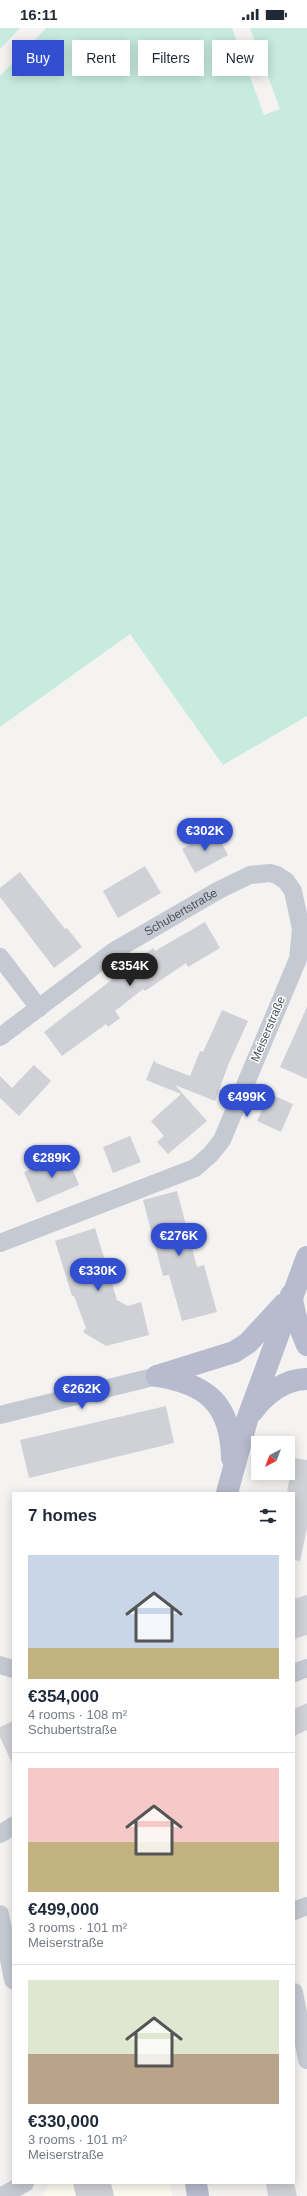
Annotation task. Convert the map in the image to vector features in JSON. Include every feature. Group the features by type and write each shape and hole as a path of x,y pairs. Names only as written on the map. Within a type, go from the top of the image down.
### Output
{"main road":[{"path":"227,1492 247,1420 291,1295 307,1257"},
{"path":"291,1295 296,1318 307,1346"},
{"path":"157,1376 234,1352 248,1343 291,1295"},
{"path":"157,1376 189,1383 211,1397 223,1411 232,1443 232,1471"},
{"path":"247,1420 261,1400 280,1386 300,1379 307,1379"},
{"path":"196,2184 198,2196"}],"street":[{"name":"Schubertstraße","path":"0,1037 114,952 155,926 250,875 270,873"},
{"name":"Meiserstraße","path":"0,1243 195,1168 210,1155 222,1140 298,959 301,929 292,891 286,881 270,873"},
{"path":"0,957 39,1008"},
{"path":"0,1415 157,1376"},
{"path":"0,1665 12,1669"},
{"path":"295,1673 307,1668"},
{"path":"0,1834 12,1827"},
{"path":"295,1912 307,1906"},
{"path":"0,1914 12,1975"},
{"path":"295,1997 307,2060"},
{"path":"2,2196 25,2188"}],"shaded area":[{"path":"49,2184 170,2184 172,2196 43,2196"}],"green space":[{"path":"0,28 20,28 0,49"},
{"path":"46,28 232,28 236,40 212,40 212,76 250,76 264,115 280,109 268,76 268,40 254,40 250,28 307,28 307,716 223,765 130,634 0,727 0,76 12,63 12,76 64,76 64,40 34,40"}],"building":[{"path":"215,831 228,855 195,873 182,849"},
{"path":"145,866 161,893 118,918 103,891"},
{"path":"20,872 65,929 67,928 82,947 54,968 0,897 0,888"},
{"path":"205,922 220,948 188,967 186,963 145,991 143,989 115,1011 120,1018 108,1027 106,1024 62,1056 44,1032 153,948 155,951"},
{"path":"307,1007 307,1079 280,1067"},
{"path":"222,1010 248,1021 229,1063 215,1101 175,1085 207,1121 168,1154 157,1142 164,1136 151,1121 181,1094 146,1080 154,1060 156,1063 190,1076 200,1051 203,1052"},
{"path":"34,1065 51,1081 19,1116 0,1098 0,1076 12,1088"},
{"path":"270,1094 293,1104 281,1132 257,1121"},
{"path":"130,1136 141,1162 113,1173 103,1147"},
{"path":"67,1155 79,1185 37,1203 24,1172"},
{"path":"177,1191 197,1267 204,1265 217,1312 182,1321 169,1275 163,1276 143,1200"},
{"path":"95,1228 117,1300 128,1306 141,1302 149,1335 106,1346 83,1332 86,1328 74,1296 72,1296 55,1241"},
{"path":"166,1406 174,1443 29,1478 20,1440"},
{"path":"295,1458 307,1460 307,1528 300,1561 295,1560 295,1492 287,1491 289,1480 295,1480"},
{"path":"307,1595 307,1635 295,1639 295,1599"},
{"path":"307,1703 307,1730 295,1736 295,1709"},
{"path":"12,1721 12,1763 0,1737 0,1727"},
{"path":"73,2184 111,2184 114,2196 76,2196"},
{"path":"266,2184 294,2184 297,2196 268,2196"}]}
